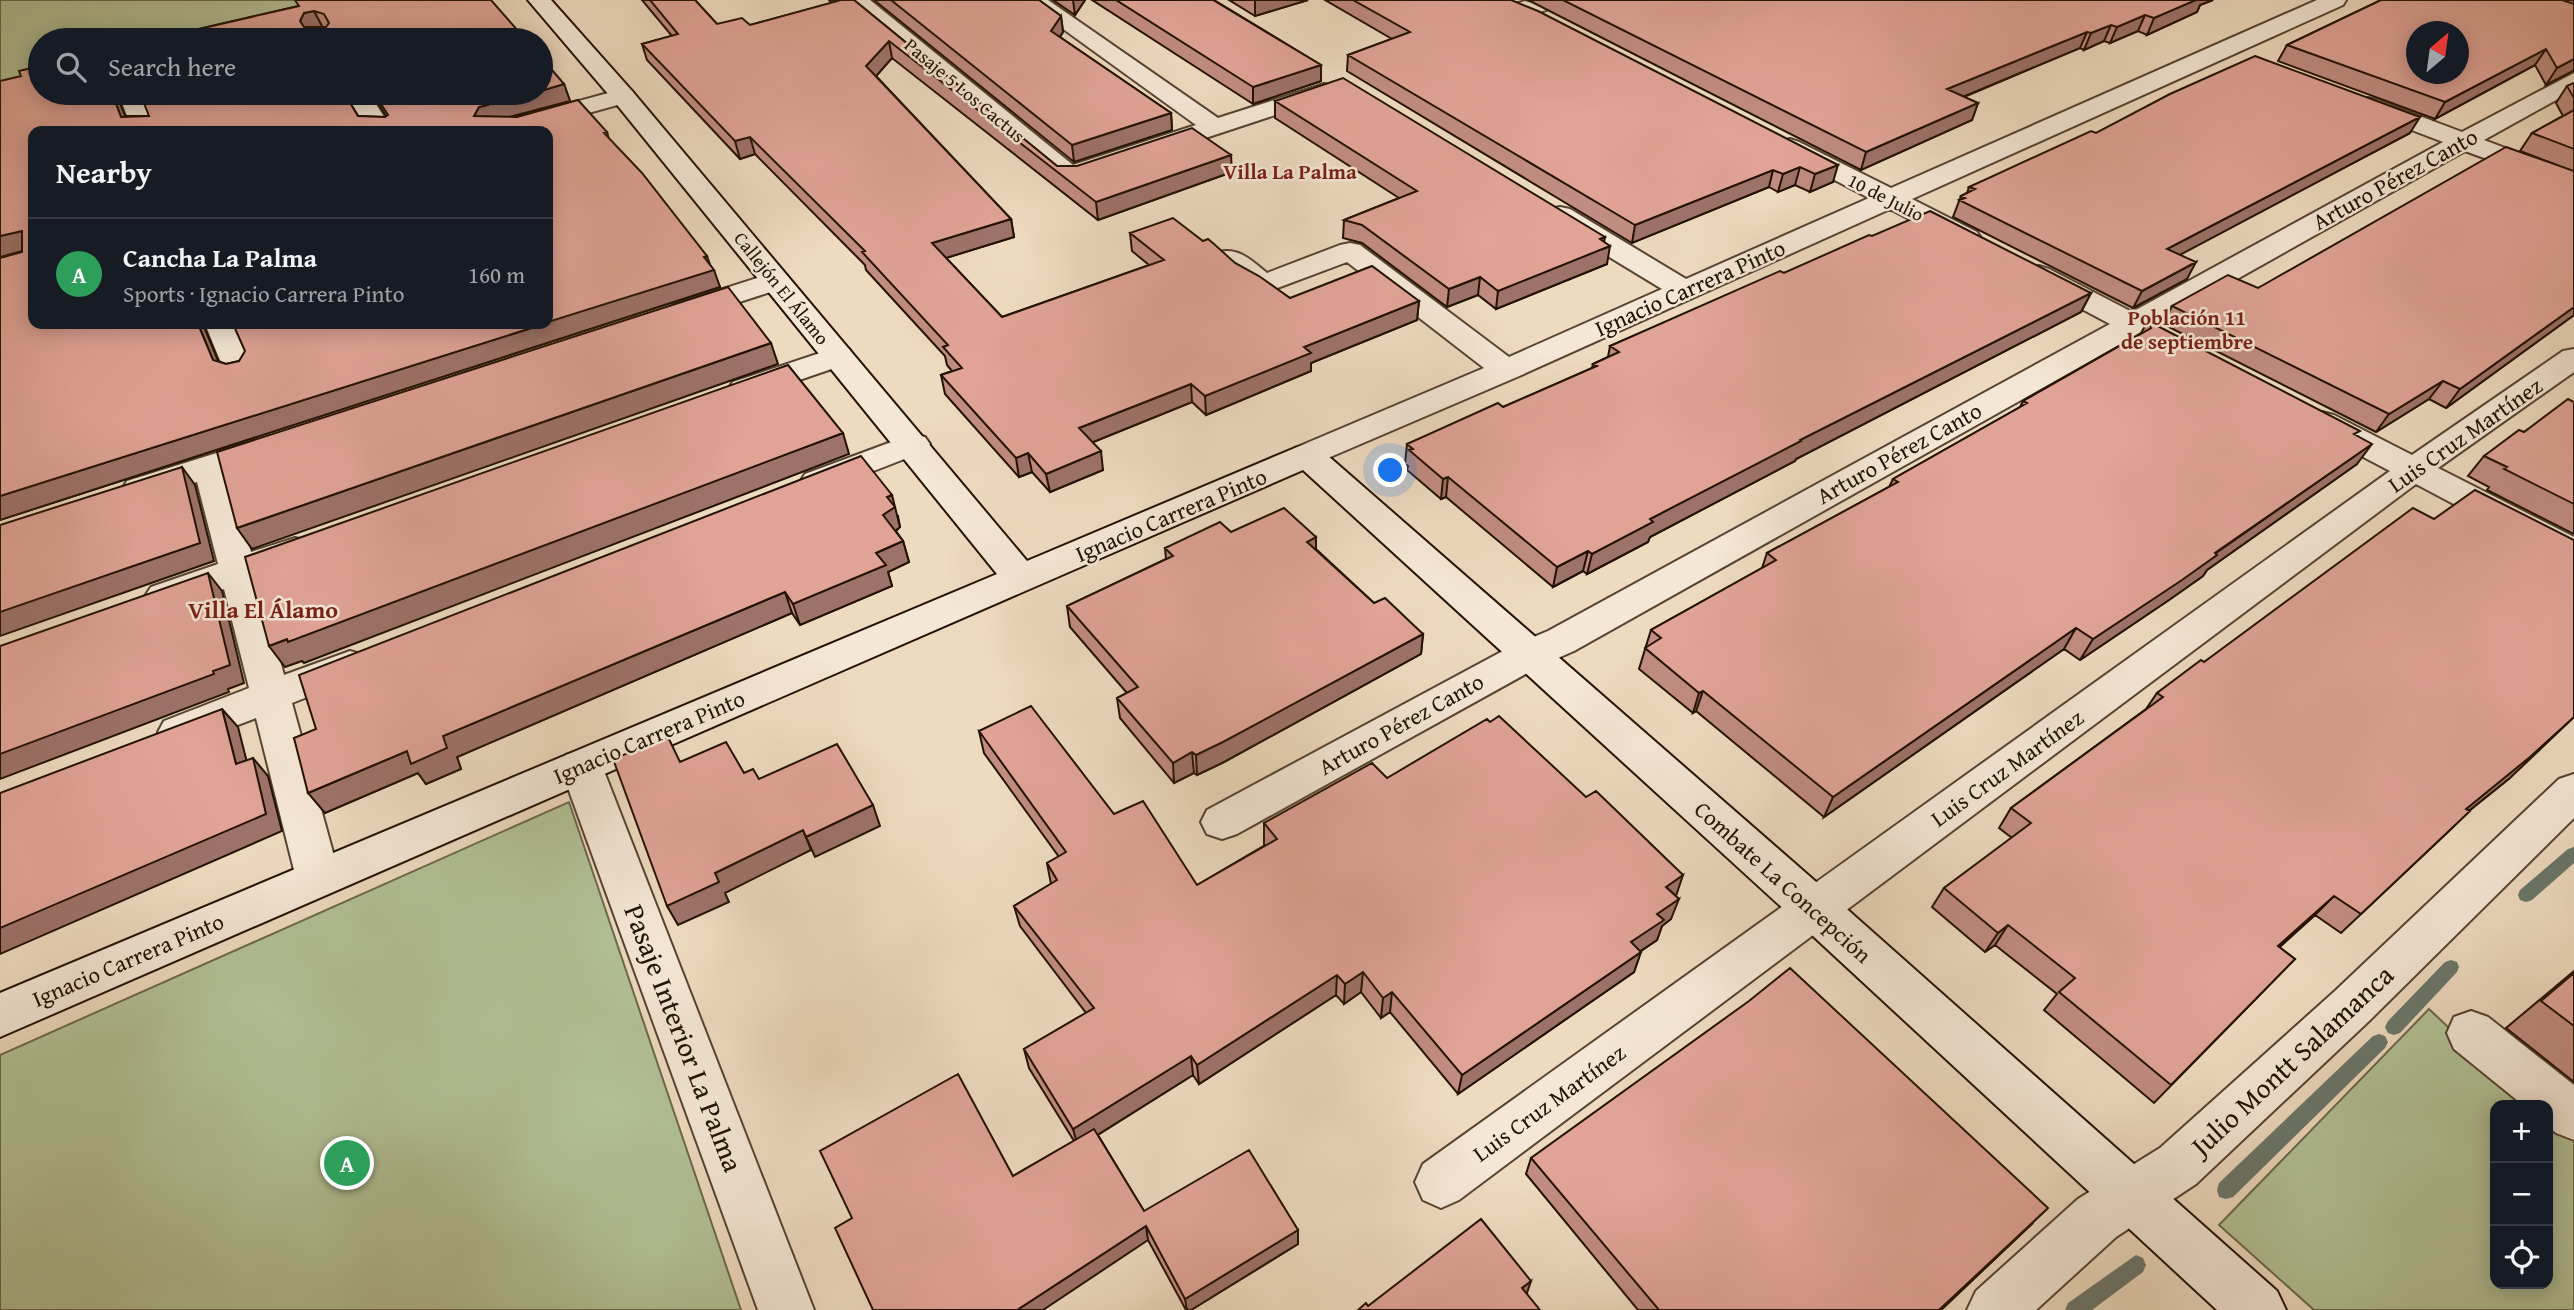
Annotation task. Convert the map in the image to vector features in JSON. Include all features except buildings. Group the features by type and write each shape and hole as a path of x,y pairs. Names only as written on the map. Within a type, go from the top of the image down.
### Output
{"street":[{"name":"Callejón El Álamo","path":"539,0 623,96 1022,579"},
{"path":"1034,0 1214,127 1345,84 1322,70"},
{"name":"Ignacio Carrera Pinto","path":"0,1015 1506,370 2335,0"},
{"name":"Pasaje 5 Los Cactus","path":"872,2 1069,175 1214,127"},
{"path":"1511,5 1555,13"},
{"path":"2222,51 2256,64"},
{"name":"Arturo Pérez Canto","path":"1222,822 1528,655 1561,641 2574,80"},
{"path":"514,126 623,96"},
{"path":"2347,97 2574,183"},
{"path":"135,105 143,126"},
{"path":"365,105 378,126"},
{"name":"10 de Julio","path":"1762,132 2170,343"},
{"path":"1533,198 1684,290"},
{"path":"1229,258 1264,284 1350,251 1506,370"},
{"path":"657,320 776,281"},
{"path":"222,329 238,370"},
{"path":"720,398 838,356"},
{"name":"Luis Cruz Martínez","path":"1441,1182 2413,470 2574,358"},
{"path":"2304,413 2574,552"},
{"path":"105,500 302,436"},
{"path":"784,495 913,444"},
{"name":"Combate La Concepción","path":"1307,456 1815,909 2258,1310"},
{"path":"210,466 318,878"},
{"path":"132,608 328,538"},
{"path":"142,746 386,651"},
{"name":"Pasaje Interior La Palma","path":"581,766 786,1310"},
{"name":"Julio Montt Salamanca","path":"1995,1310 2097,1218 2189,1157 2352,1006 2574,790"},
{"path":"2472,1032 2574,1116"}],"green space":[{"path":"0,0 396,0 273,28 28,28 28,84 0,90"},
{"path":"569,802 741,1310 0,1310 0,1055"},
{"path":"2429,1009 2485,1062 2534,1100 2490,1100 2490,1289 2553,1289 2553,1115 2574,1131 2574,1310 2314,1310 2219,1225"}],"waterway":[{"path":"2526,895 2574,854"},
{"path":"2394,1027 2451,967"},
{"path":"2226,1190 2379,1042"},
{"path":"2075,1310 2136,1265"}],"place":[{"name":"Cancha La Palma","path":"347,1163"}],"district":[{"name":"Villa La Palma","path":"1290,172"},
{"name":"Población 11 de septiembre","path":"2187,330"},
{"name":"Villa El Álamo","path":"263,610"}]}
